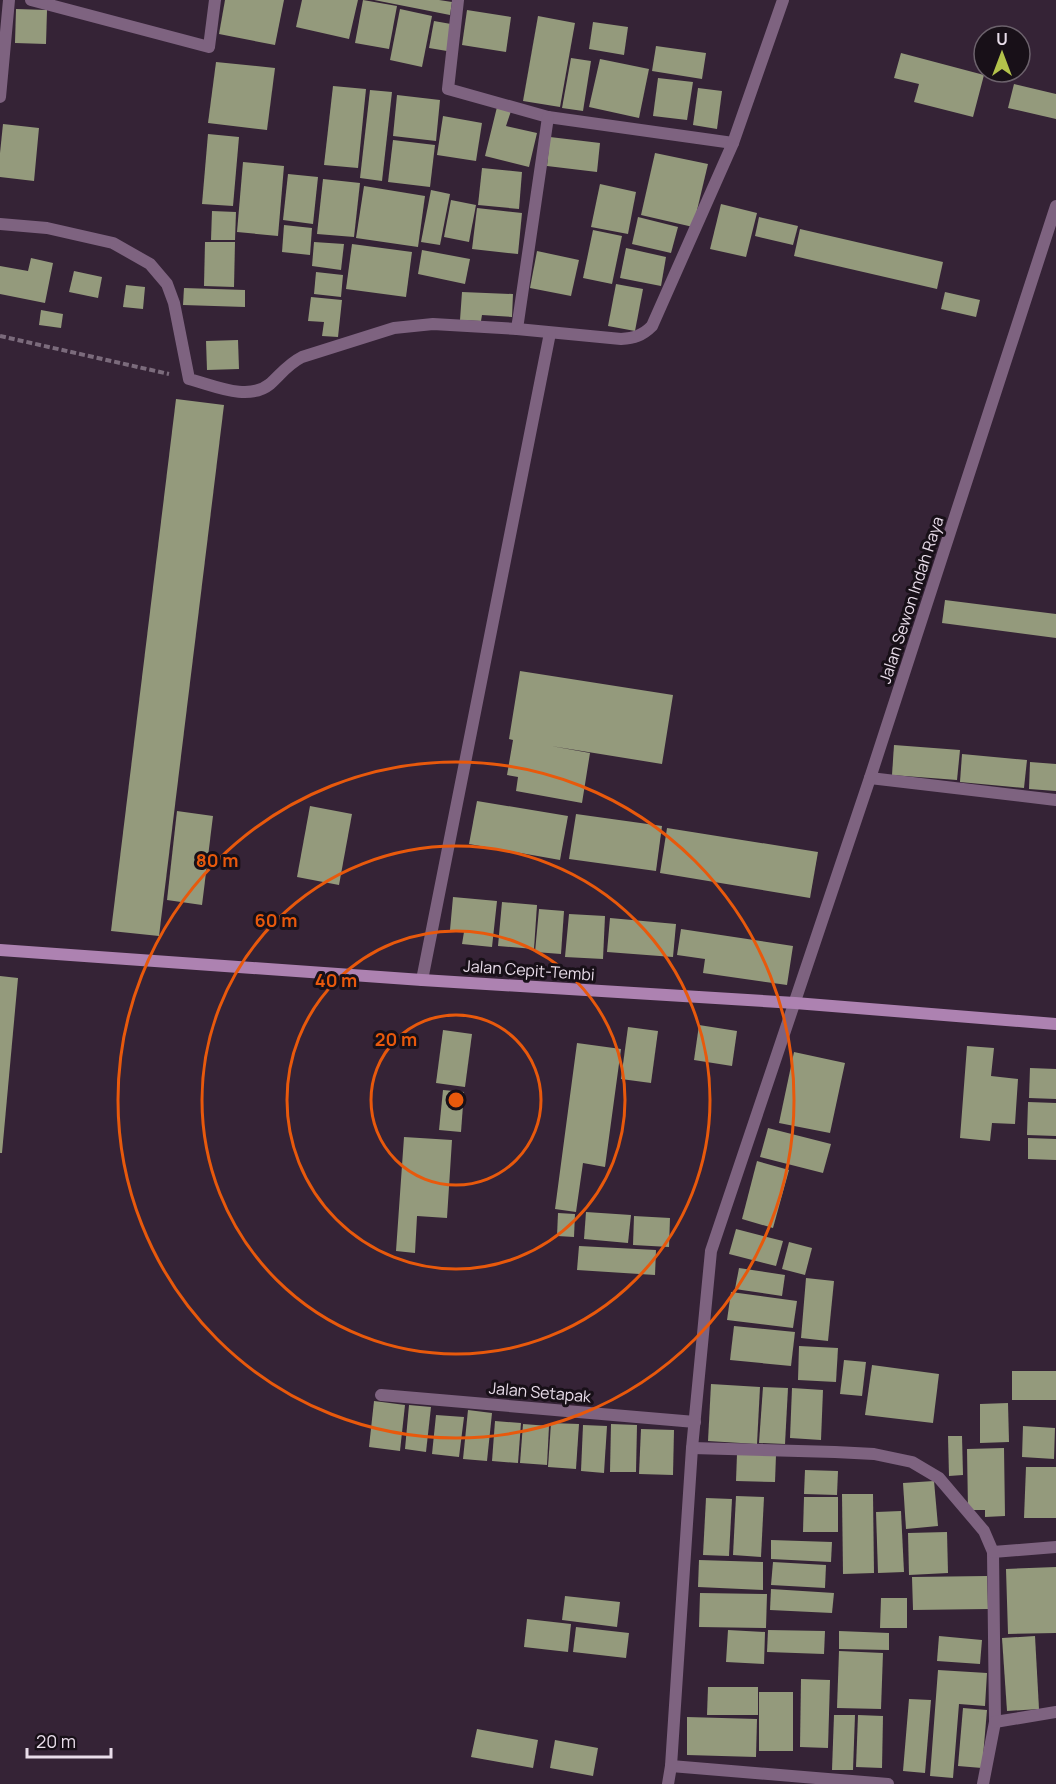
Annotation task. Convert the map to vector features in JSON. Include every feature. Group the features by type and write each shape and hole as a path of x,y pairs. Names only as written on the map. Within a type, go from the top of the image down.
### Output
{"main road":[{"name":"Jalan Cepit-Tembi","path":"0,950 422,980 795,1003 1056,1024"}],"street":[{"path":"0,97 9,0"},
{"path":"31,0 209,47 215,0"},
{"path":"458,0 448,88 548,117 733,143"},
{"path":"0,224 47,228 105,241 150,264 167,284 174,303 189,379 239,392 255,391 270,383 284,368 302,357 394,328 433,324 621,339 634,338 644,334 652,326 733,143 783,0"},
{"path":"517,329 548,117"},
{"name":"Jalan Sewon Indah Raya","path":"668,1784 692,1448 711,1251 870,778 1056,206"},
{"path":"422,980 550,333"},
{"path":"870,778 1056,800"},
{"name":"Jalan Setapak","path":"381,1395 695,1422"},
{"path":"692,1448 874,1454 912,1462 939,1478 984,1531 993,1552 995,1722 982,1784"},
{"path":"993,1552 1056,1547"},
{"path":"995,1722 1056,1712"},
{"path":"671,1766 888,1784"}],"path":[{"path":"0,336 189,379"}],"building":[{"path":"225,0 284,0 275,45 219,34"},
{"path":"302,0 358,0 349,39 296,27"},
{"path":"363,0 397,6 389,49 355,43"},
{"path":"374,0 439,0 452,2 450,15"},
{"path":"16,9 47,10 46,44 15,43"},
{"path":"400,9 432,16 422,67 390,60"},
{"path":"467,10 511,17 506,52 462,45"},
{"path":"538,16 575,23 560,107 523,101"},
{"path":"434,21 451,24 447,51 429,48"},
{"path":"593,22 628,27 624,55 589,49"},
{"path":"656,46 706,53 702,79 652,71"},
{"path":"901,53 972,72 972,84 982,84 973,117 914,102 919,84 894,78"},
{"path":"571,58 591,61 583,111 562,108"},
{"path":"600,59 649,69 639,118 589,107"},
{"path":"216,62 275,68 267,130 208,123"},
{"path":"658,78 693,82 687,120 653,116"},
{"path":"1014,84 1056,94 1056,119 1008,108"},
{"path":"333,86 366,89 358,168 324,165"},
{"path":"698,88 722,91 717,129 693,125"},
{"path":"370,90 392,92 382,181 360,178"},
{"path":"397,95 440,100 436,141 393,136"},
{"path":"497,107 511,111 506,126 537,133 529,167 485,156"},
{"path":"443,116 482,123 476,161 437,155"},
{"path":"3,124 39,128 34,181 0,177"},
{"path":"208,134 239,137 233,206 202,204"},
{"path":"550,137 600,143 597,172 547,166"},
{"path":"393,140 435,145 430,187 388,182"},
{"path":"655,153 708,164 693,227 641,215"},
{"path":"243,162 284,166 278,236 237,232"},
{"path":"482,168 522,172 519,209 478,205"},
{"path":"288,174 318,177 313,224 283,220"},
{"path":"323,179 360,183 354,237 317,234"},
{"path":"600,184 636,192 628,234 591,227"},
{"path":"364,186 425,196 418,247 356,238"},
{"path":"431,190 450,194 440,245 421,242"},
{"path":"451,200 476,205 469,242 444,237"},
{"path":"721,204 757,213 746,257 710,249"},
{"path":"477,208 522,213 518,254 472,249"},
{"path":"212,211 236,212 235,240 211,240"},
{"path":"638,217 678,227 671,253 632,244"},
{"path":"759,217 798,226 793,245 755,236"},
{"path":"284,225 312,228 310,255 282,252"},
{"path":"800,229 943,262 937,289 794,256"},
{"path":"593,230 622,236 612,284 583,278"},
{"path":"205,242 235,242 234,287 204,286"},
{"path":"314,242 344,244 341,270 312,266"},
{"path":"352,244 412,252 406,297 346,289"},
{"path":"626,248 666,257 661,286 620,278"},
{"path":"422,250 470,259 465,284 418,274"},
{"path":"537,251 579,260 571,296 530,288"},
{"path":"31,258 53,263 45,303 0,294 0,266 28,271"},
{"path":"74,271 102,277 98,298 69,292"},
{"path":"316,272 343,275 341,297 314,294"},
{"path":"616,284 643,289 635,331 608,326"},
{"path":"126,285 145,287 143,309 123,307"},
{"path":"184,288 245,290 245,307 183,305"},
{"path":"462,292 513,294 512,317 482,315 481,321 460,320"},
{"path":"945,292 980,300 976,317 941,309"},
{"path":"311,297 342,300 338,337 322,336 324,322 308,321"},
{"path":"41,310 63,314 61,328 39,325"},
{"path":"238,340 239,369 207,370 206,341"},
{"path":"176,399 224,405 159,936 111,931"},
{"path":"945,600 1056,614 1056,638 942,623"},
{"path":"520,671 673,695 662,764 551,746 590,753 582,803 516,791 518,777 507,775 513,740 509,739"},
{"path":"894,745 960,750 957,780 892,775"},
{"path":"962,754 1027,760 1024,788 960,782"},
{"path":"1030,762 1056,764 1056,791 1029,789"},
{"path":"477,801 568,816 560,860 469,844"},
{"path":"310,806 352,814 339,885 297,877"},
{"path":"177,811 213,816 202,905 167,900"},
{"path":"576,814 662,826 656,871 569,859"},
{"path":"667,828 818,852 810,898 660,873"},
{"path":"453,897 497,901 492,947 462,944 464,932 450,930"},
{"path":"502,902 537,905 534,949 498,946"},
{"path":"539,909 564,911 561,954 535,952"},
{"path":"569,914 605,916 603,959 565,957"},
{"path":"610,918 676,924 673,957 607,952"},
{"path":"681,929 793,946 787,985 703,973 705,959 677,955"},
{"path":"0,976 18,978 2,1153 0,1153"},
{"path":"699,1025 737,1031 732,1066 694,1060"},
{"path":"628,1027 658,1031 651,1083 621,1079"},
{"path":"443,1030 472,1034 465,1087 436,1083"},
{"path":"577,1043 621,1049 605,1167 583,1163 576,1212 555,1209"},
{"path":"967,1046 994,1048 991,1076 1018,1079 1015,1124 992,1123 990,1141 960,1138"},
{"path":"794,1052 845,1063 830,1133 779,1123"},
{"path":"1030,1068 1056,1069 1056,1099 1029,1098"},
{"path":"443,1090 464,1092 461,1132 439,1130"},
{"path":"1028,1102 1056,1103 1056,1136 1027,1135"},
{"path":"768,1128 831,1144 823,1173 760,1157"},
{"path":"404,1137 452,1140 447,1218 417,1216 415,1253 396,1251"},
{"path":"1028,1138 1056,1139 1056,1160 1028,1159"},
{"path":"757,1161 789,1170 773,1228 742,1219"},
{"path":"586,1212 631,1215 628,1243 584,1239"},
{"path":"558,1213 575,1214 574,1237 557,1236"},
{"path":"634,1216 670,1218 669,1247 633,1245"},
{"path":"736,1229 783,1241 776,1266 729,1254"},
{"path":"789,1242 812,1248 805,1275 782,1269"},
{"path":"579,1246 656,1250 655,1275 577,1270"},
{"path":"739,1268 785,1275 782,1296 735,1289"},
{"path":"806,1278 834,1281 828,1341 801,1338"},
{"path":"731,1292 797,1301 793,1328 727,1320"},
{"path":"734,1326 795,1332 791,1366 730,1360"},
{"path":"799,1346 838,1348 836,1382 798,1380"},
{"path":"844,1360 866,1362 862,1396 840,1394"},
{"path":"872,1365 939,1374 933,1423 865,1415"},
{"path":"1012,1371 1056,1371 1056,1400 1012,1400"},
{"path":"711,1384 760,1387 757,1444 708,1441"},
{"path":"763,1387 788,1388 785,1444 759,1443"},
{"path":"792,1388 823,1390 821,1440 790,1438"},
{"path":"374,1401 405,1405 400,1451 369,1447"},
{"path":"1008,1403 1009,1442 980,1443 980,1404"},
{"path":"409,1405 431,1407 426,1452 405,1449"},
{"path":"468,1410 492,1413 487,1461 463,1459"},
{"path":"436,1415 464,1417 459,1457 432,1454"},
{"path":"495,1421 521,1423 518,1463 492,1461"},
{"path":"551,1423 579,1424 576,1469 548,1467"},
{"path":"523,1424 549,1426 547,1465 520,1463"},
{"path":"611,1424 637,1425 636,1472 610,1472"},
{"path":"583,1425 607,1426 604,1473 581,1471"},
{"path":"1023,1426 1055,1428 1054,1459 1022,1457"},
{"path":"641,1429 674,1430 673,1475 639,1474"},
{"path":"948,1436 962,1436 963,1475 949,1476"},
{"path":"1004,1448 1005,1516 985,1517 985,1510 968,1510 967,1449"},
{"path":"737,1454 776,1455 775,1482 736,1481"},
{"path":"1026,1467 1056,1467 1056,1518 1024,1518"},
{"path":"805,1470 838,1471 837,1495 804,1494"},
{"path":"934,1481 938,1526 906,1529 903,1483"},
{"path":"842,1494 873,1494 874,1573 843,1574"},
{"path":"736,1496 764,1497 761,1557 733,1555"},
{"path":"804,1497 838,1497 838,1532 803,1532"},
{"path":"706,1498 732,1499 729,1556 703,1555"},
{"path":"901,1511 904,1572 878,1573 876,1512"},
{"path":"947,1532 948,1573 909,1575 908,1533"},
{"path":"771,1540 832,1542 831,1562 771,1559"},
{"path":"699,1560 763,1562 763,1590 698,1587"},
{"path":"773,1562 826,1565 825,1588 771,1585"},
{"path":"1056,1567 1056,1633 1008,1634 1006,1569"},
{"path":"987,1576 988,1609 913,1610 912,1577"},
{"path":"771,1589 834,1593 832,1613 770,1610"},
{"path":"700,1593 767,1594 766,1628 699,1627"},
{"path":"565,1596 620,1602 617,1627 562,1620"},
{"path":"881,1598 907,1598 907,1628 880,1628"},
{"path":"527,1619 571,1624 568,1652 524,1647"},
{"path":"576,1627 629,1633 626,1658 573,1652"},
{"path":"728,1630 765,1632 764,1664 726,1662"},
{"path":"768,1630 825,1631 824,1654 767,1652"},
{"path":"839,1631 889,1633 889,1650 839,1649"},
{"path":"939,1636 982,1640 980,1664 937,1661"},
{"path":"1035,1636 1039,1709 1007,1711 1002,1638"},
{"path":"839,1651 883,1653 881,1709 837,1708"},
{"path":"938,1670 987,1673 985,1706 959,1704 953,1778 930,1776"},
{"path":"801,1679 830,1680 828,1748 800,1747"},
{"path":"708,1687 758,1687 758,1715 707,1715"},
{"path":"759,1692 793,1692 793,1751 759,1751"},
{"path":"909,1699 931,1700 925,1773 903,1771"},
{"path":"963,1708 987,1710 982,1768 958,1766"},
{"path":"834,1715 855,1715 853,1770 832,1770"},
{"path":"858,1715 883,1716 882,1768 856,1767"},
{"path":"687,1717 757,1719 756,1757 687,1755"},
{"path":"477,1729 538,1740 533,1768 471,1757"},
{"path":"555,1740 598,1748 593,1776 550,1768"}]}
